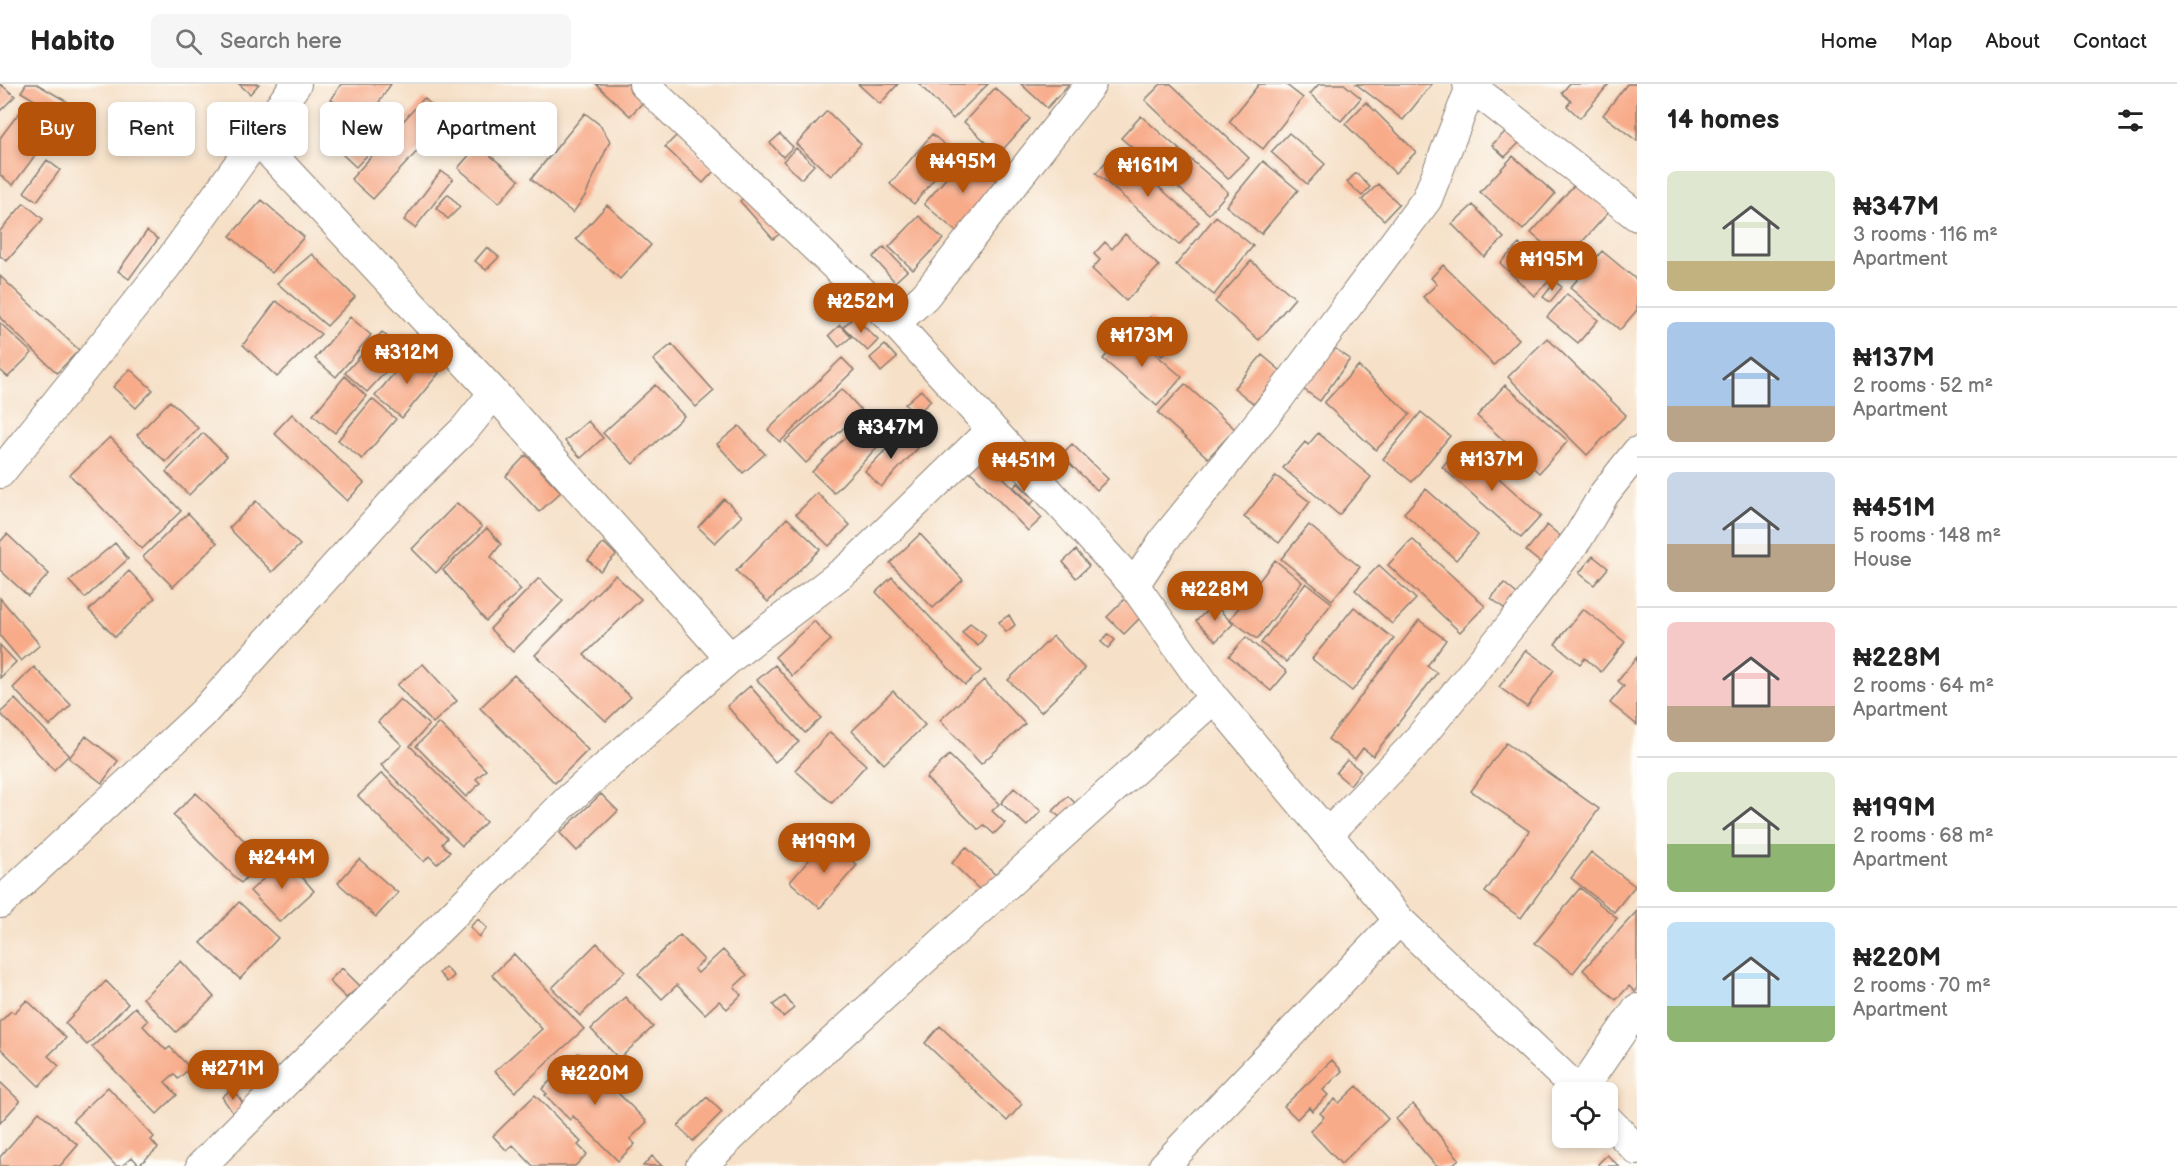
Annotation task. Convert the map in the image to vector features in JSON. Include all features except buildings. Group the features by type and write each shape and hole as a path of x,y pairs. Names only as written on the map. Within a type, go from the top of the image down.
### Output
{"street":[{"path":"282,102 296,84"},
{"path":"895,323 925,296 1091,84"},
{"path":"1134,585 1164,540 1285,390 1427,199 1469,85 1637,216"},
{"path":"662,91 895,323 1134,585 1214,698 1400,920 1570,1082"},
{"path":"0,474 167,265 243,156"},
{"path":"272,156 494,393 730,657"},
{"path":"0,903 202,714 416,477 465,429 494,393"},
{"path":"201,1166 568,800 730,657 851,566 991,430"},
{"path":"1329,834 1413,746 1518,617 1578,538 1604,494 1637,452"},
{"path":"701,1166 790,1080 1214,698"},
{"path":"1172,1163 1400,920"},
{"path":"1587,1082 1637,1009"},
{"path":"1618,1130 1637,1150"}]}
